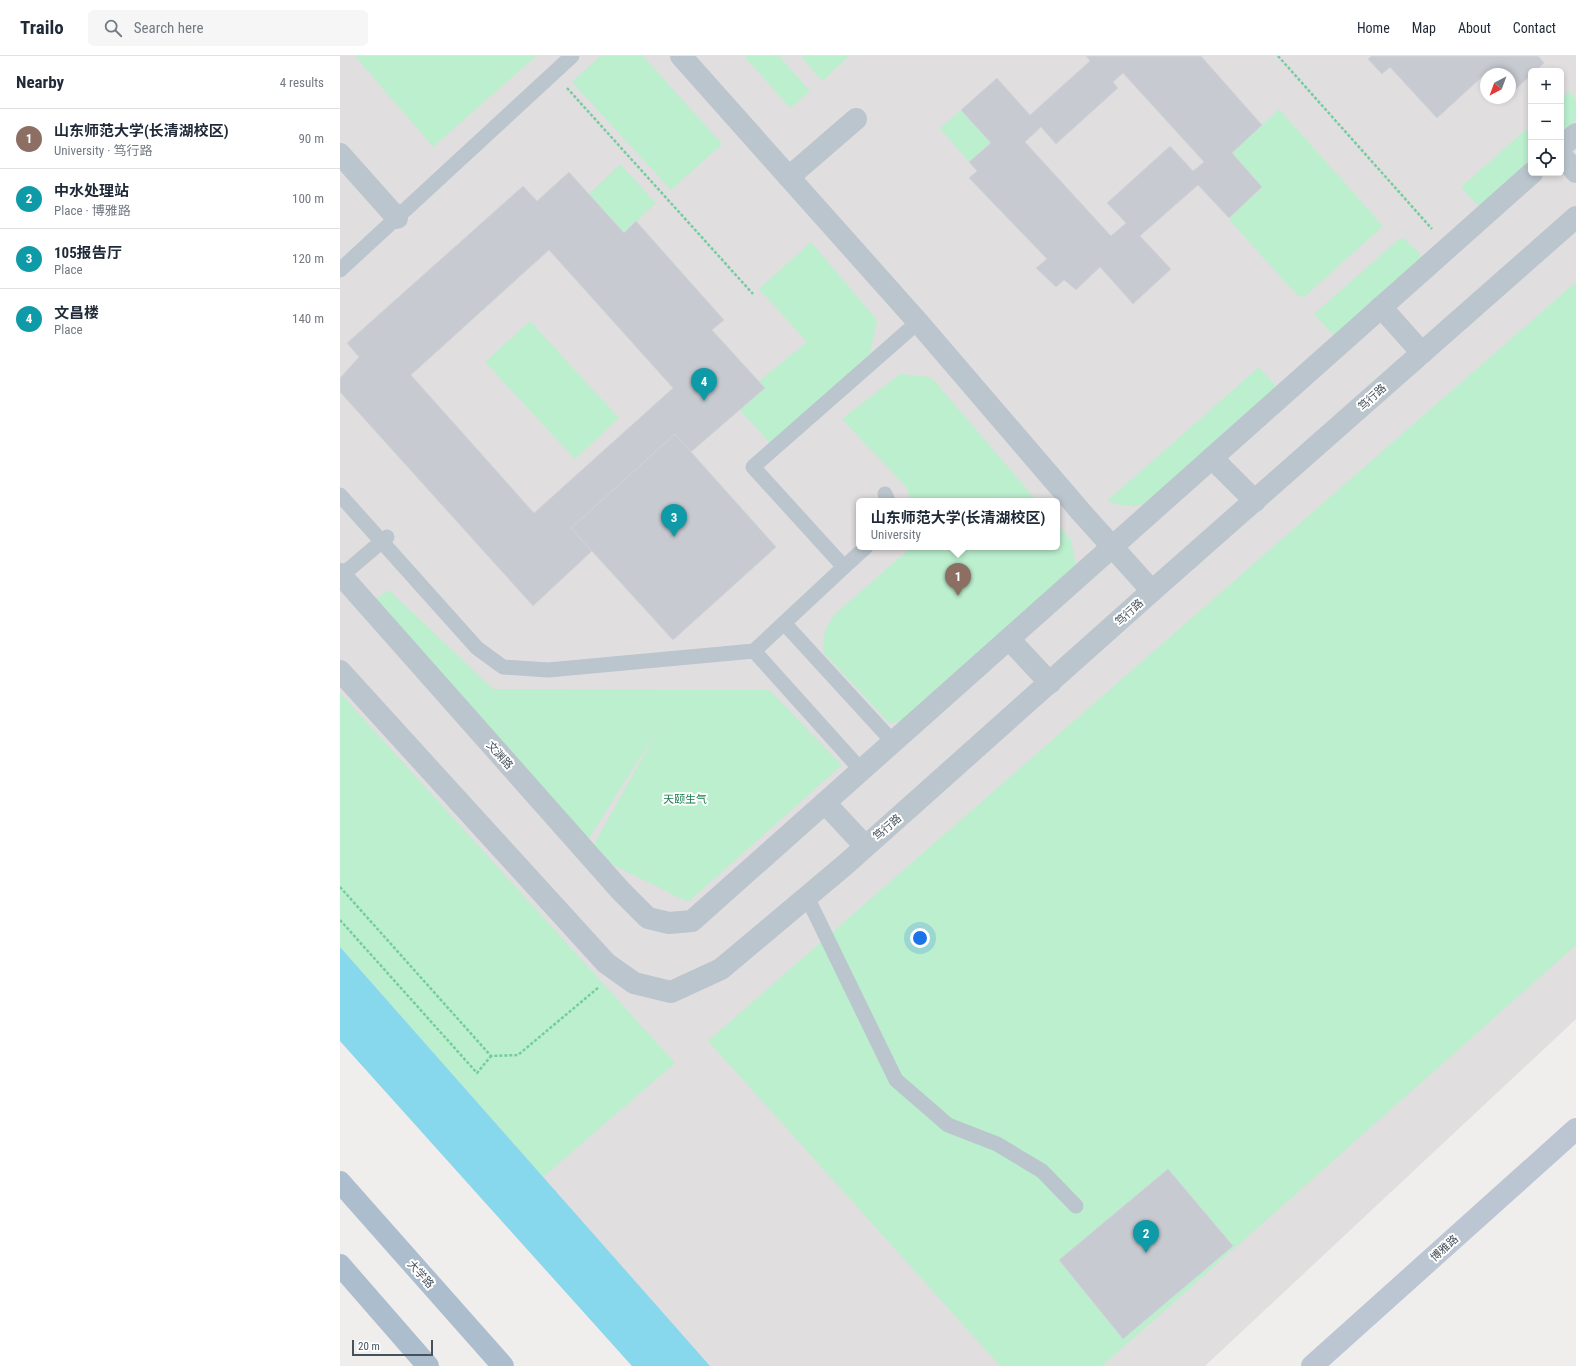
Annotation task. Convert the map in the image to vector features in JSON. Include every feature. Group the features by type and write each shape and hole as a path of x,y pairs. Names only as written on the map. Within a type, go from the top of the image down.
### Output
{"main road":[{"name":"大学路","path":"340,1182 503,1366"},
{"path":"340,1265 428,1366"}],"street":[{"path":"681,56 918,322 1081,512 1152,591"},
{"path":"789,177 856,118"},
{"path":"1564,144 1576,134"},
{"path":"340,154 396,218"},
{"path":"1564,158 1576,172"},
{"path":"865,846 825,803 1529,176"},
{"name":"笃行路","path":"618,971 634,983 671,992 721,969 865,846 1576,216"},
{"path":"1381,308 1422,353"},
{"path":"1212,458 1254,501"},
{"name":"文渊路","path":"341,575 620,890 648,918 669,923 692,921 825,803"},
{"path":"1009,639 1050,683"},
{"path":"340,671 606,963 618,971"},
{"name":"博雅路","path":"1312,1366 1576,1129"}],"lane":[{"path":"340,270 572,56"},
{"path":"844,567 754,467 918,322"},
{"path":"340,494 384,539 478,648 503,667 548,670 754,651 863,550"},
{"path":"341,575 384,539"},
{"path":"784,624 893,742"},
{"path":"754,651 861,770"},
{"path":"806,897 896,1080 948,1125 997,1144 1042,1171 1076,1206"}],"path":[{"path":"1278,56 1449,247"},
{"path":"554,72 753,294"},
{"path":"340,887 491,1056"},
{"path":"340,920 477,1073 491,1056 518,1054 618,971"}],"shaded area":[{"path":"340,56 1576,56 1576,1019 1205,1366 632,1366 340,1041"}],"green space":[{"path":"355,56 536,56 433,147"},
{"path":"600,56 643,56 722,144 671,190 572,82"},
{"path":"744,56 779,56 810,91 790,108"},
{"path":"801,56 849,56 822,81"},
{"path":"1569,91 1576,100 1576,120 1564,131 1564,104 1564,95"},
{"path":"1279,109 1383,226 1304,297 1297,295 1229,218 1262,187 1232,153"},
{"path":"961,110 991,143 969,162 940,128"},
{"path":"1528,128 1528,165 1480,208 1461,187"},
{"path":"620,164 656,203 624,233 589,194"},
{"path":"1404,238 1422,256 1422,261 1337,339 1314,314 1398,240"},
{"path":"811,242 877,320 870,354 770,443 740,410 764,388 759,381 807,342 759,289"},
{"path":"1576,282 1576,945 1102,1366 1000,1366 708,1041"},
{"path":"530,321 619,418 575,459 485,362"},
{"path":"1259,367 1278,389 1147,503 1137,506 1127,506 1107,501"},
{"path":"900,374 931,377 1034,498 909,498 907,488 842,419"},
{"path":"1060,527 1071,540 1076,567 906,721 889,723 823,652 825,630 834,615 907,551 1060,550"},
{"name":"天颐生气","path":"389,590 493,689 769,690 842,765 688,902 589,853 660,726 579,854 369,603"},
{"path":"340,693 675,1063 543,1177 340,947"}],"water":[{"path":"340,947 710,1366 632,1366 340,1041"}],"building":[{"path":"1086,56 1201,56 1262,125 1232,153 1262,187 1229,218 1198,185 1140,236 1171,269 1133,304 1100,267 1076,290 1064,280 1056,287 1036,268 1047,259 969,178 977,171 969,162 991,143 961,110 997,78 1030,115 1090,61","holes":["1123,73 1204,162 1193,171 1170,146 1107,203 1126,223 1111,236 1025,142 1041,127 1056,144 1118,88 1113,82"]},
{"path":"1371,56 1538,56 1544,63 1538,68 1528,68 1528,78 1516,89 1516,68 1480,68 1480,79 1437,118 1390,67 1382,74 1368,59"},
{"path":"1371,56 1538,56 1544,63 1538,68 1528,68 1528,78 1516,89 1516,68 1480,68 1480,79 1437,118 1390,67 1382,74 1368,59"},
{"path":"569,172 624,233 636,221 724,320 712,330 765,388 691,452 776,547 673,640 592,551 533,606 340,392 340,378 359,357 347,343 523,186 537,201","holes":["549,250 673,388 534,513 411,375"]},
{"path":"675,434 776,547 673,640 571,528"},
{"path":"1168,1169 1233,1246 1123,1339 1059,1260"}],"place":[{"name":"文昌楼","path":"704,401"},
{"name":"105报告厅","path":"674,537"},
{"name":"山东师范大学(长清湖校区)","path":"958,596"},
{"name":"中水处理站","path":"1146,1253"}]}
